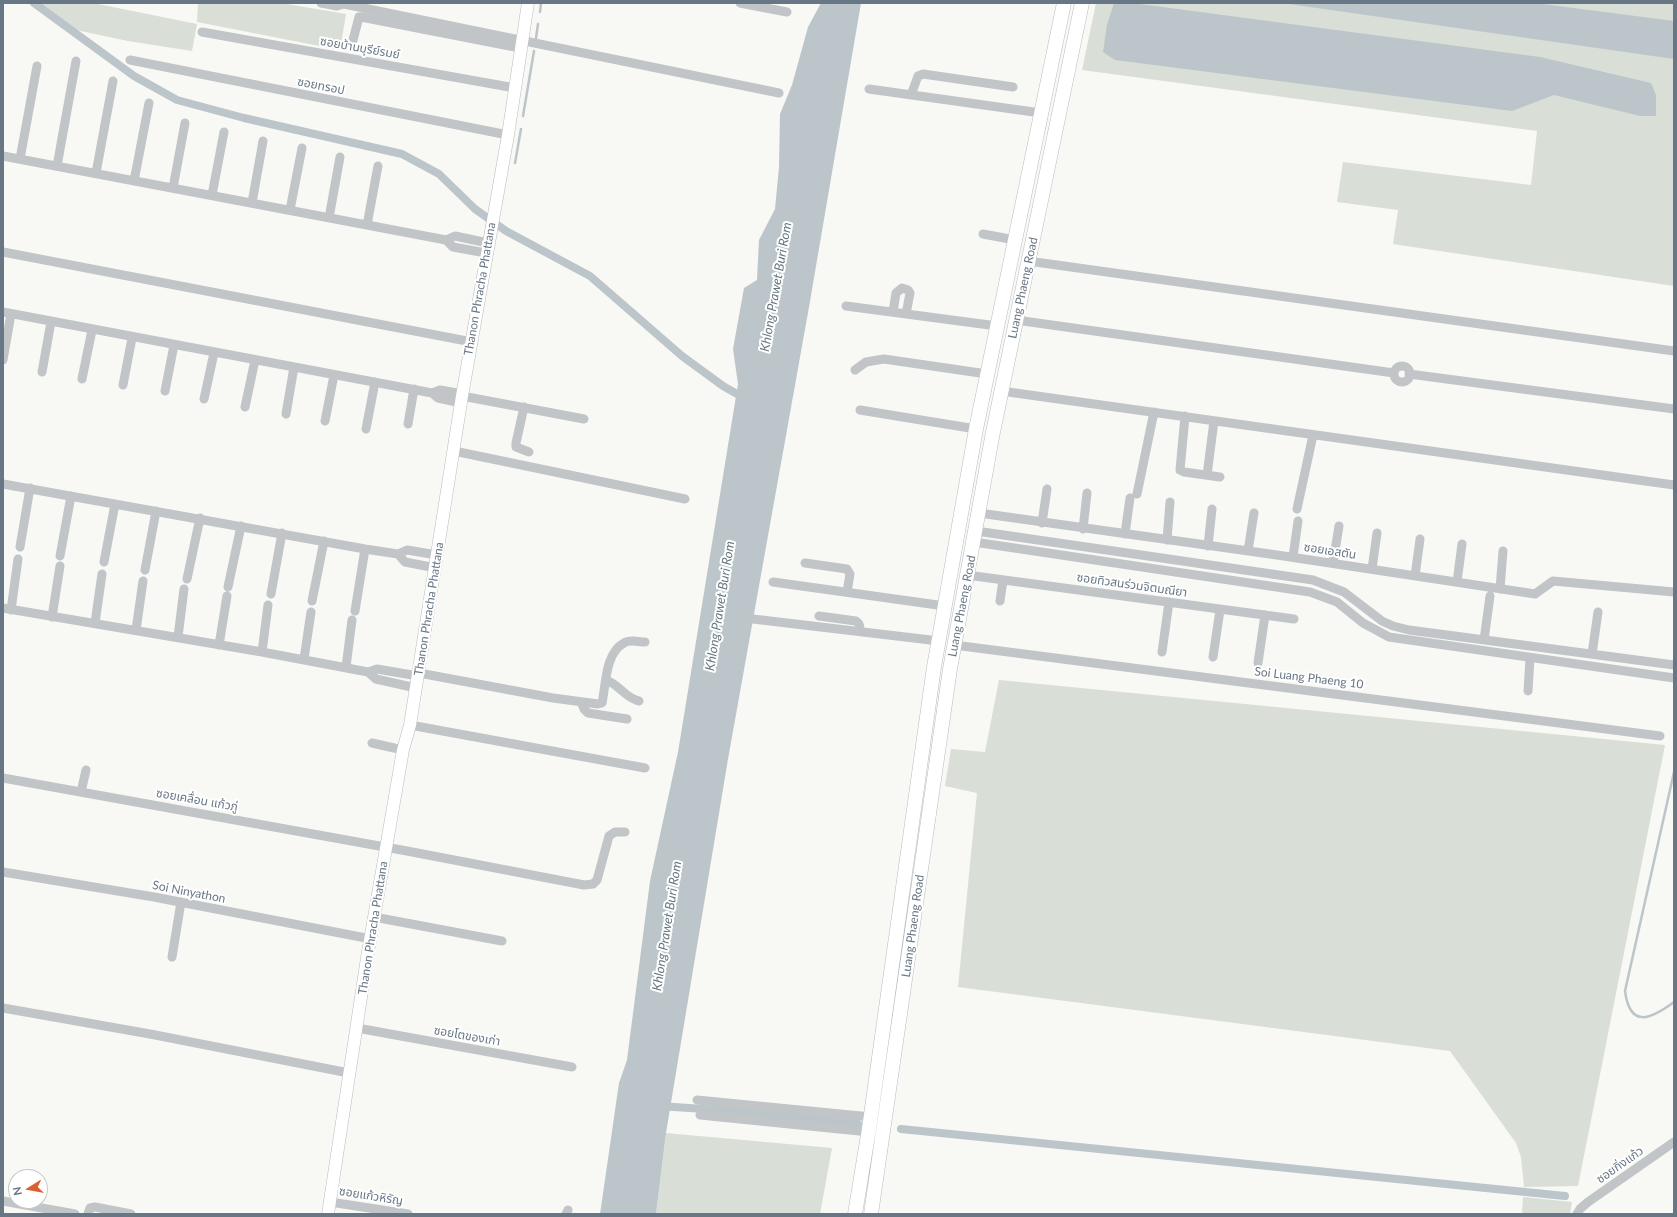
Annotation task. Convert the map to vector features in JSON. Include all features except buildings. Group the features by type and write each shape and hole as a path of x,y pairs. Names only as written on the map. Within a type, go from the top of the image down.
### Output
{"main road":[{"name":"Luang Phaeng Road","path":"855,1214 869,1132 934,667 976,430 1064,3"},
{"name":"Luang Phaeng Road","path":"871,1214 954,645 1001,391 1082,3"},
{"path":"976,430 993,432"},
{"path":"934,667 950,669"}],"street":[{"path":"321,3 337,6 344,4 521,45"},
{"name":"Thanon Phracha Phattana","path":"328,1214 374,917 419,674 462,397 508,135 528,3"},
{"path":"740,3 787,12"},
{"path":"352,44 359,17 361,17 779,93"},
{"name":"ซอยบ้านบุรีย์รมย์","path":"202,32 515,88"},
{"name":"ซอยทรอป","path":"130,60 508,135"},
{"path":"57,166 76,61"},
{"path":"20,159 38,66"},
{"path":"912,95 918,76 923,74 1013,87"},
{"path":"96,173 113,81"},
{"path":"869,89 1041,113"},
{"path":"134,181 149,103"},
{"path":"173,188 185,124"},
{"path":"212,196 224,132"},
{"path":"252,203 263,141"},
{"path":"290,210 302,148"},
{"path":"3,156 446,240 455,236 487,248"},
{"path":"329,218 340,157"},
{"path":"367,225 378,166"},
{"path":"983,234 1015,240"},
{"path":"3,252 472,342"},
{"path":"1028,261 1674,351"},
{"path":"893,312 896,293 902,288 908,290 910,293 906,314"},
{"path":"846,306 997,326"},
{"path":"3,360 7,313 132,338 432,393 440,390 462,397 524,406 584,418"},
{"path":"1016,320 1394,373 1395,378 1401,382 1406,380 1409,374 1674,410"},
{"path":"42,372 51,322"},
{"path":"82,379 92,330"},
{"path":"123,386 132,338"},
{"path":"165,391 174,345"},
{"path":"204,399 214,353"},
{"path":"855,370 866,362 884,359 987,374"},
{"path":"245,407 255,360"},
{"path":"286,414 294,367"},
{"path":"325,421 334,375"},
{"path":"366,429 375,382"},
{"path":"408,424 414,389"},
{"path":"1001,391 1674,485"},
{"path":"524,406 516,443 519,448 529,452"},
{"path":"860,410 976,430"},
{"path":"1125,534 1154,412"},
{"path":"1185,416 1180,470 1184,472 1220,477"},
{"path":"1207,475 1214,421"},
{"path":"1297,509 1313,435"},
{"path":"454,451 685,499"},
{"path":"3,484 200,518 365,549 398,554 407,550 437,554"},
{"path":"20,547 30,488"},
{"path":"1042,523 1047,489"},
{"path":"1083,529 1087,493"},
{"path":"60,556 71,496"},
{"path":"1167,540 1170,502"},
{"path":"104,562 115,504"},
{"path":"1208,546 1212,509"},
{"path":"145,570 156,511"},
{"name":"ซอยเอสตัน","path":"979,513 1083,529 1293,557 1535,594 1553,581 1674,592"},
{"path":"1248,551 1254,513"},
{"path":"187,579 200,518"},
{"path":"1293,557 1298,521"},
{"path":"219,645 227,592 241,526"},
{"path":"1333,564 1338,526"},
{"path":"1372,569 1377,533"},
{"path":"271,594 282,534"},
{"path":"975,536 1032,539 1313,580 1344,592 1370,614 1393,626 1484,640 1674,665"},
{"path":"975,536 1031,550 1310,592 1337,602 1363,623 1389,637 1674,678"},
{"path":"1415,576 1420,538"},
{"path":"1031,550 1032,539"},
{"path":"312,601 324,541"},
{"path":"1457,582 1462,544"},
{"path":"346,667 365,549"},
{"path":"1500,589 1503,551"},
{"path":"398,554 406,562 436,568"},
{"path":"18,559 7,609 178,637 346,667 368,672 376,678 416,688"},
{"path":"805,564 847,569 850,574 847,592"},
{"path":"52,617 60,566"},
{"path":"95,623 102,574"},
{"name":"ซอยทิวสนร่วมจิตมณียา","path":"967,575 1294,619"},
{"path":"1000,601 1003,580"},
{"path":"136,630 143,582"},
{"path":"773,582 945,606"},
{"path":"178,637 184,588"},
{"path":"1484,640 1490,596"},
{"path":"1162,652 1169,602"},
{"path":"262,652 268,605"},
{"path":"1213,657 1220,610"},
{"path":"304,659 311,612"},
{"path":"1592,654 1598,612"},
{"path":"1258,663 1265,615"},
{"path":"819,616 856,621 859,624 861,632"},
{"path":"753,619 939,641"},
{"path":"368,672 377,669 419,674 598,704 602,703 610,663 618,647 631,641 645,642"},
{"name":"Soi Luang Phaeng 10","path":"954,645 1660,736"},
{"path":"1528,691 1530,658"},
{"path":"606,680 618,685 632,699 639,701"},
{"path":"581,702 584,709 588,713 626,719"},
{"path":"410,725 645,768"},
{"path":"372,743 404,750"},
{"path":"81,792 86,770"},
{"name":"ซอยเคลื่อน แก้วภู่","path":"3,778 386,847 584,885 593,884 598,880 609,836 615,832 625,832"},
{"name":"Soi Ninyathon","path":"3,872 181,902 371,939"},
{"path":"172,957 181,902"},
{"path":"374,917 502,941"},
{"path":"3,1008 150,1034 350,1073"},
{"name":"ซอยโตของเก่า","path":"357,1028 572,1066"},
{"path":"697,1100 871,1117"},
{"path":"700,1115 869,1132"},
{"name":"ซอยกิ่งแก้ว","path":"1579,1212 1674,1142"},
{"path":"3,1201 75,1214"},
{"name":"ซอยแก้วหิรัญ","path":"330,1202 408,1214"},
{"path":"88,1214 90,1208 94,1207 131,1214"}],"shaded area":[{"path":"40,3 93,3 197,24 192,51 128,41 76,30"},
{"path":"198,3 281,3 346,14 340,50 197,22"},
{"path":"1096,3 1674,3 1674,286 1393,244 1398,210 1337,202 1343,162 1531,185 1537,131 1082,70"},
{"path":"999,680 1665,745 1578,1186 1524,1187 1521,1157 1516,1143 1450,1051 958,987 977,793 945,786 951,749 985,752"},
{"path":"666,1133 832,1148 820,1214 656,1214"},
{"path":"1523,1197 1572,1202 1570,1214 1522,1214"}],"water":[{"name":"Khlong Prawet Buri Rom","path":"821,3 861,3 809,307 728,759 666,1133 656,1214 600,1214 619,1083 627,1060 650,881 678,752 738,384 733,349 744,288 757,280 759,240 775,209 779,167 780,114 792,85 808,27"},
{"path":"1114,3 1132,3 1540,57 1651,83 1656,95 1656,116 1640,116 1554,95 1512,111 1115,60 1103,52 1107,25"},
{"path":"1282,3 1535,3 1674,21 1674,59"}],"waterway":[{"path":"34,3 134,76 177,100 244,118 402,154 439,174 475,209 506,231 590,276 682,356 723,386 746,399"},
{"path":"540,12 541,3"},
{"path":"536,38 538,24"},
{"path":"523,116 534,51"},
{"path":"515,163 521,129"},
{"path":"1674,772 1625,991 1628,1003 1632,1011 1637,1016 1650,1016 1674,1002"},
{"path":"659,1106 750,1112 858,1124"},
{"path":"901,1129 1565,1196"}]}
